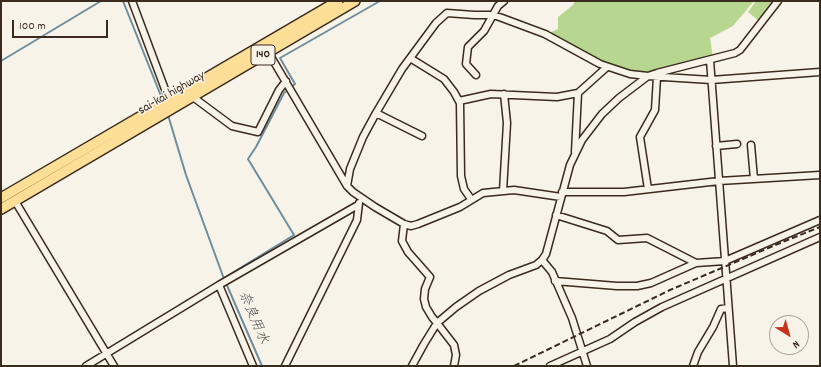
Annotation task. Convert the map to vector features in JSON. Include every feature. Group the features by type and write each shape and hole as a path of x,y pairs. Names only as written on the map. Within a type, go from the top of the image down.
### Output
{"highway":[{"name":"sai-kai highway","path":"1,209 166,106 193,97 338,1"},
{"name":"sai-kai highway","path":"1,198 166,106 266,48 355,1"}],"street":[{"path":"132,1 166,106"},
{"path":"476,75 466,64 468,47 484,30 498,6 504,1"},
{"path":"412,366 438,323 456,307 509,275 536,265 542,260 546,254 570,164 590,128 602,114 619,98 648,76 735,53 740,50 778,1"},
{"path":"347,186 350,169 363,137 376,113 402,69 436,23 447,13 494,15 545,34 588,58 630,74 711,80 820,72"},
{"path":"266,48 347,186 375,207 404,224 411,226 460,207 483,193 503,190 562,194 624,192 719,181 820,175"},
{"path":"410,58 444,79 460,103 461,176 464,189 471,199"},
{"path":"710,60 733,366"},
{"path":"459,101 491,94 557,97 578,93 607,66"},
{"path":"648,189 640,137 655,110 657,77"},
{"path":"193,97 232,126 258,132 279,90 286,83"},
{"path":"575,153 578,93"},
{"path":"503,190 507,123 504,94"},
{"path":"376,113 422,136"},
{"path":"716,146 737,144"},
{"path":"751,145 754,179"},
{"path":"286,366 357,220 358,205 362,198"},
{"path":"15,201 114,366"},
{"path":"86,366 219,285 358,205"},
{"path":"556,216 607,231 618,240 647,238 696,263"},
{"path":"555,281 598,286 637,286 651,283 668,277 696,263 725,261 820,220"},
{"path":"404,224 402,241 408,252 430,277 425,289 424,299 432,317 454,345 456,355 454,366"},
{"path":"550,366 610,339 635,322 662,307 820,237"},
{"path":"542,260 548,266 572,318 587,366"},
{"path":"219,285 253,366"},
{"path":"693,366 698,352 713,327 721,309 728,308"}],"green space":[{"path":"575,1 754,1 733,26 710,38 713,58 649,75 600,61 549,33 558,29 558,17 573,5"},
{"path":"756,1 774,1 759,21 748,12"}],"waterway":[{"path":"1,61 101,1"},
{"path":"123,1 163,101"},
{"path":"224,278 294,235 248,159 256,147 284,93 295,84 280,58 380,1"},
{"path":"168,115 186,175 224,279"},
{"name":"奈良用水","path":"226,283 262,366"}],"railway":[{"path":"514,366 670,290 820,227"}]}
